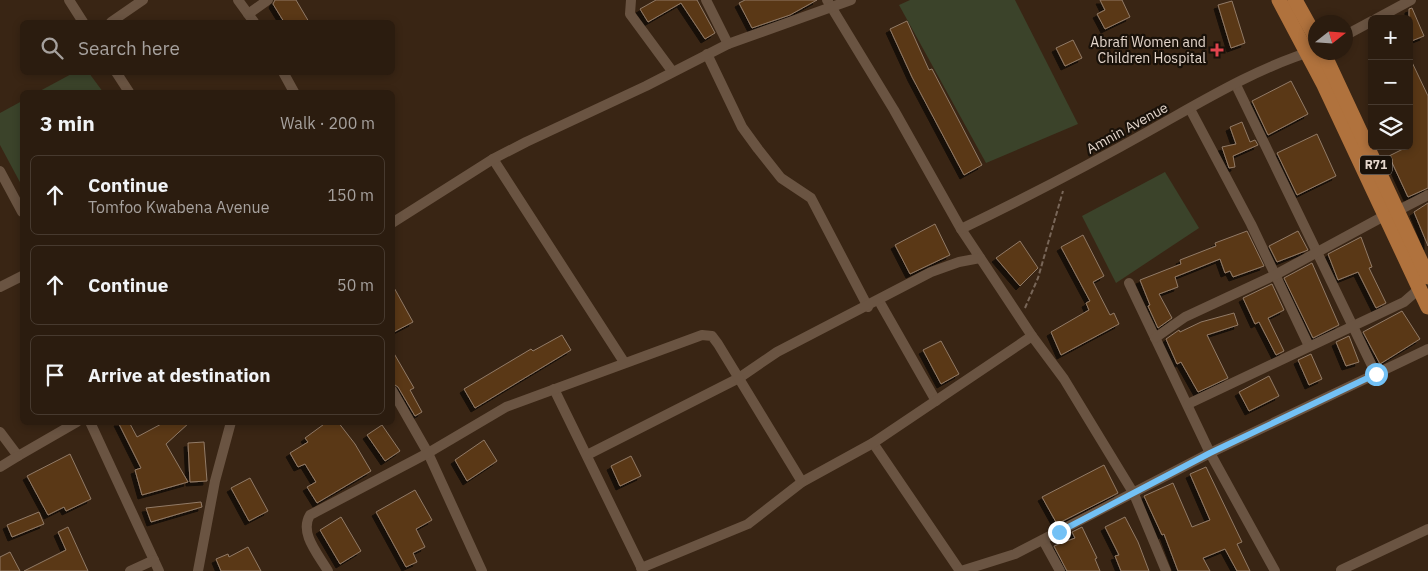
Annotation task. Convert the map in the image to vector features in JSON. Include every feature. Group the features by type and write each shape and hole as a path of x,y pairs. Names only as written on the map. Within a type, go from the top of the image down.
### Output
{"main road":[{"name":"R71","path":"1279,0 1308,46"},
{"path":"1294,0 1308,24"},
{"name":"R71","path":"1314,60 1324,85 1391,214 1424,283"},
{"name":"R71","path":"1326,60 1391,214 1422,252 1428,307"}],"street":[{"path":"68,0 82,20"},
{"path":"114,20 143,0"},
{"path":"238,0 251,18 268,0"},
{"path":"631,0 630,14 672,72"},
{"path":"706,0 728,44"},
{"path":"395,221 494,159 707,54 829,4 851,0"},
{"path":"1383,15 1411,0"},
{"path":"829,4 894,110 961,229 1032,336 1064,379 1134,494 1166,571"},
{"path":"1353,31 1368,23"},
{"name":"Amnin Avenue","path":"961,229 1067,177 1236,85 1308,52"},
{"path":"707,54 742,127 782,178 811,198 868,307"},
{"path":"118,75 128,90"},
{"path":"285,75 293,90"},
{"path":"1236,85 1376,374"},
{"path":"1190,109 1251,224 1310,346"},
{"path":"494,159 624,362"},
{"path":"0,171 20,208"},
{"path":"1156,338 1185,317 1275,275 1428,195"},
{"path":"587,455 740,378 777,352 868,307 931,272 959,262 980,258"},
{"path":"0,287 20,277"},
{"path":"1129,283 1210,453 1275,571"},
{"path":"1188,404 1404,302 1424,283"},
{"path":"879,301 936,401"},
{"path":"328,571 307,534 305,523 310,514 428,452 506,407 624,362 702,335 712,336 740,378 802,482"},
{"path":"554,389 642,570 748,524 802,482 873,442 1032,336"},
{"path":"873,442 960,571 1015,554 1210,453 1428,349"},
{"path":"395,395 428,452 482,571"},
{"path":"0,467 72,425"},
{"path":"91,425 159,571"},
{"path":"198,571 215,481 231,425"},
{"path":"0,432 18,456"},
{"path":"1342,570 1428,529"},
{"path":"1043,540 1060,571"},
{"path":"130,571 154,560"}],"path":[{"path":"1021,319 1038,278 1067,177"}],"green space":[{"path":"910,0 1015,0 1078,124 986,163 899,5"},
{"path":"69,75 90,75 102,90 42,90"},
{"path":"20,102 20,182 0,145 0,113"},
{"path":"1165,172 1199,228 1116,283 1082,216"}],"building":[{"path":"275,0 296,0 308,20 283,20 273,4"},
{"path":"656,0 697,0 715,33 705,39 681,3 648,22 640,9"},
{"path":"745,0 817,0 790,15 752,28 739,3"},
{"path":"1100,0 1122,0 1130,17 1105,29 1097,14 1105,10"},
{"path":"1232,1 1245,43 1231,48 1218,5"},
{"path":"1412,8 1424,36 1413,40 1413,15 1409,15 1409,9"},
{"path":"907,21 929,70 932,69 982,165 964,175 912,77 890,29"},
{"path":"1073,40 1082,58 1065,66 1056,48"},
{"path":"1413,64 1428,96 1428,188 1408,197 1389,156 1401,150 1413,150"},
{"path":"1291,81 1308,114 1268,135 1252,101"},
{"path":"1242,122 1250,142 1255,140 1258,145 1233,156 1235,167 1229,168 1222,147 1236,144 1230,127"},
{"path":"1317,134 1336,176 1297,195 1277,153"},
{"path":"1428,203 1428,246 1414,212"},
{"path":"935,224 950,255 910,274 895,245"},
{"path":"1247,231 1264,266 1233,277 1230,271 1225,273 1220,259 1175,277 1178,287 1159,294 1172,318 1158,328 1148,306 1150,305 1140,280 1181,264 1180,260 1216,246 1215,243"},
{"path":"1298,231 1308,250 1277,262 1269,246"},
{"path":"1083,235 1104,276 1093,282 1110,315 1114,313 1119,324 1061,355 1051,332 1089,310 1086,303 1090,301 1061,247"},
{"path":"1361,237 1372,267 1369,268 1386,303 1376,308 1358,272 1338,280 1328,254"},
{"path":"1020,241 1038,268 1020,286 996,258"},
{"path":"1312,263 1339,325 1313,338 1284,278"},
{"path":"1272,284 1284,310 1268,318 1284,351 1276,355 1259,322 1255,324 1243,298"},
{"path":"395,289 413,322 395,331"},
{"path":"1402,311 1420,339 1380,364 1363,332"},
{"path":"1234,313 1238,325 1207,335 1228,378 1198,392 1181,362 1177,364 1166,339 1179,330 1180,332 1201,322"},
{"path":"562,335 571,350 475,408 464,389 531,349 533,351"},
{"path":"1349,336 1359,362 1346,366 1336,342"},
{"path":"941,341 959,374 941,384 923,350"},
{"path":"1311,354 1322,379 1309,385 1298,360"},
{"path":"395,355 414,388 410,390 422,412 415,416 395,385"},
{"path":"1269,376 1279,396 1249,411 1239,392"},
{"path":"120,425 131,425 137,437 159,425 187,425 166,444 188,482 142,495 135,470 141,468"},
{"path":"323,425 340,425 355,444 371,471 317,503 307,487 316,482 305,464 298,467 290,453 308,442 305,438"},
{"path":"382,425 400,451 385,461 367,435"},
{"path":"484,440 497,461 467,481 455,460"},
{"path":"204,442 207,481 190,482 188,443"},
{"path":"70,454 91,499 66,511 64,507 48,515 27,476"},
{"path":"631,456 641,476 620,486 611,466"},
{"path":"1104,465 1118,493 1057,524 1042,497"},
{"path":"1206,467 1242,542 1237,544 1250,571 1237,571 1225,549 1203,558 1210,571 1178,571 1164,534 1162,535 1144,496 1173,483 1192,527 1210,520 1190,474"},
{"path":"250,478 268,511 249,521 231,488"},
{"path":"415,490 432,520 416,529 425,547 413,553 417,562 406,567 376,512"},
{"path":"201,502 202,507 151,522 146,508"},
{"path":"39,512 44,524 12,537 7,525"},
{"path":"341,517 361,551 340,564 320,530"},
{"path":"1125,517 1138,542 1149,571 1121,571 1115,556 1119,555 1105,527"},
{"path":"68,527 88,571 24,571 66,550 58,532"},
{"path":"1082,527 1097,558 1095,559 1100,571 1067,571 1054,546 1075,538 1072,532"},
{"path":"248,547 261,571 221,571 216,559 228,554 229,557"},
{"path":"10,552 20,571 0,571 0,557"}],"place":[{"name":"Abrafi Women and Children Hospital","path":"1217,50"}],"route":[{"path":"1059,532 1210,453 1376,374"}]}
